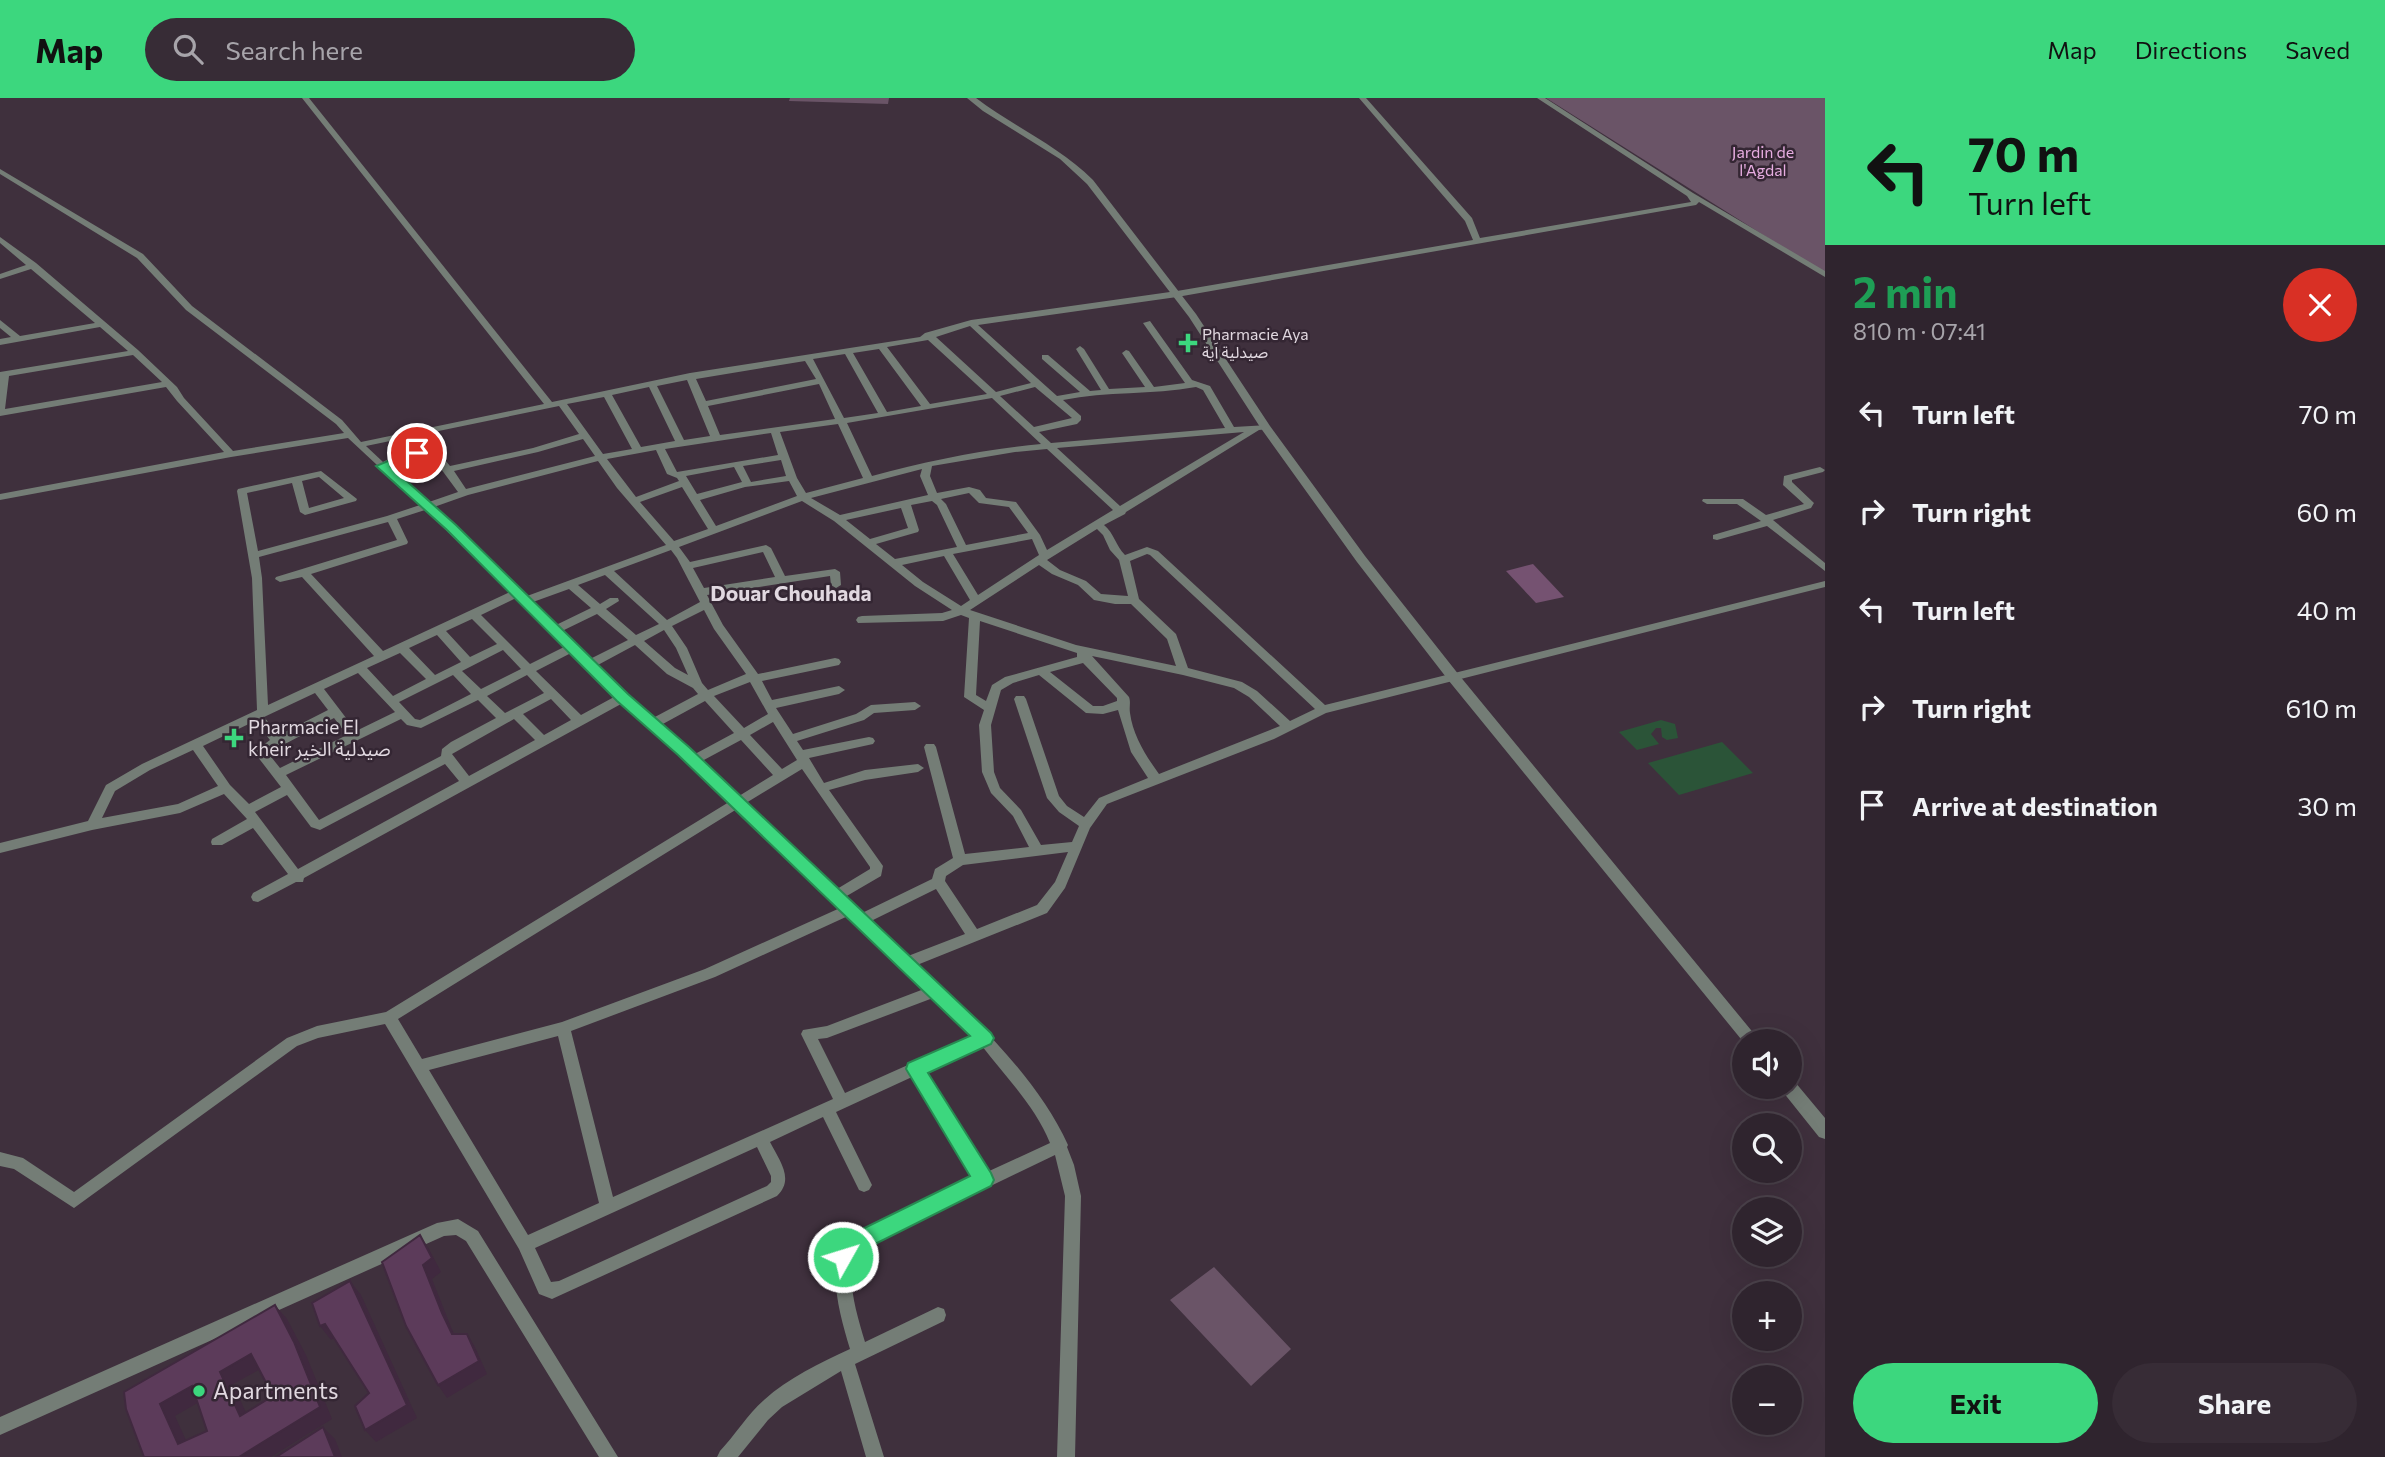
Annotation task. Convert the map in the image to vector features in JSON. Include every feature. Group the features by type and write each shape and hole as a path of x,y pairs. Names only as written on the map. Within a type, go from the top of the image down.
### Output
{"street":[{"path":"305,98 555,403 585,435 634,501 688,566 706,604 754,677 790,739 821,788 878,867 876,872 836,896"},
{"path":"971,98 994,116 1074,163 1177,294 1260,428 1361,559 1454,678 1742,1029"},
{"path":"1362,98 1469,220 1477,240"},
{"path":"1540,98 1684,190 1825,275"},
{"path":"0,171 140,256 189,308 339,422 522,597 622,698 863,919 984,1038 1036,1104 1060,1145 1073,1196 1066,1457"},
{"path":"0,497 232,454 355,440 690,376 920,339 971,323 1177,294 1696,203 1695,198 1684,190"},
{"path":"0,239 135,352 232,454"},
{"path":"0,277 33,265"},
{"path":"0,323 18,339"},
{"path":"971,323 1077,420 1032,430"},
{"path":"1147,323 1188,382 1207,388 1231,429"},
{"path":"0,342 102,324"},
{"path":"928,335 1121,512"},
{"path":"881,345 927,407"},
{"path":"1080,349 1106,391"},
{"path":"847,350 884,415"},
{"path":"135,352 2,375 0,413 167,384"},
{"path":"1126,353 1152,391"},
{"path":"807,356 822,381 869,480"},
{"path":"1045,356 1086,392"},
{"path":"690,376 716,438"},
{"path":"703,404 822,381"},
{"path":"652,384 681,443"},
{"path":"254,555 391,519 464,493 602,457 681,443 884,415 995,395 1037,384"},
{"path":"1056,399 1086,392 1152,391 1194,385"},
{"path":"606,393 638,450"},
{"path":"92,825 110,788 146,767 474,614 607,571 803,497 928,464 990,452 1260,428"},
{"path":"862,620 943,617 961,611 1096,524 1121,512 1185,470 1260,428"},
{"path":"774,430 792,478 803,497 838,519 893,563 961,611 1074,649 1183,671 1245,689 1288,726"},
{"path":"448,470 511,454 531,452 585,435"},
{"path":"659,447 670,472 683,479 715,531"},
{"path":"383,466 410,454 426,452 437,456 464,493"},
{"path":"634,501 683,479 737,464 784,457"},
{"path":"737,464 746,484"},
{"path":"928,464 925,478 963,549"},
{"path":"1717,537 1809,505 1787,484 1787,478 1820,470"},
{"path":"277,741 260,715 254,555 242,491 296,479 321,474 352,499 305,512 296,479"},
{"path":"694,498 746,484 792,478"},
{"path":"838,519 969,490 976,492 983,501 1012,504 1035,535 1042,558 1056,572 1082,583 1098,597 1134,600"},
{"path":"1707,501 1739,501 1825,568"},
{"path":"868,543 914,530 905,503"},
{"path":"280,579 403,542 391,519"},
{"path":"1096,524 1108,531 1116,553 1124,559 1134,600 1172,638 1183,671"},
{"path":"893,563 1035,535"},
{"path":"688,566 766,548 781,579"},
{"path":"1124,559 1147,550 1154,553 1323,710"},
{"path":"947,553 976,601"},
{"path":"607,571 668,625 685,649 701,690"},
{"path":"701,592 835,572 836,585"},
{"path":"304,573 382,657"},
{"path":"570,584 600,607 666,668 701,690 779,774"},
{"path":"906,963 1042,909 1048,904 1086,825 1103,801 1258,741 1323,710 1825,584"},
{"path":"555,630 614,601"},
{"path":"593,667 706,604"},
{"path":"474,614 580,722"},
{"path":"975,615 971,697 990,708"},
{"path":"439,631 469,663"},
{"path":"392,701 504,645"},
{"path":"402,648 433,680"},
{"path":"360,668 411,722 421,724 572,648"},
{"path":"1074,649 1087,658 1125,703 1124,715 1137,752 1156,780"},
{"path":"1037,850 1017,813 995,790 988,772 985,733 993,692 999,684 1087,658"},
{"path":"652,724 701,690 835,662"},
{"path":"454,670 479,695 544,742"},
{"path":"1041,671 1090,710 1104,710 1125,703"},
{"path":"317,688 354,736"},
{"path":"693,761 772,710 839,690"},
{"path":"468,783 447,758 446,752 553,694"},
{"path":"258,897 298,878 622,698"},
{"path":"1020,699 1053,798 1063,809 1086,825"},
{"path":"790,739 860,717 871,709 915,706"},
{"path":"335,712 260,752 314,824 322,825 447,758"},
{"path":"278,774 403,713"},
{"path":"0,1159 18,1163 74,1200 292,1042 317,1032 389,1017 803,758 869,741"},
{"path":"196,745 226,788 298,878"},
{"path":"930,747 960,860"},
{"path":"821,788 865,775 918,768"},
{"path":"0,848 92,825 180,808 226,788"},
{"path":"217,842 289,789"},
{"path":"975,937 938,882 938,875 960,860 1078,846"},
{"path":"863,919 938,882"},
{"path":"418,1067 563,1028 710,973 851,909"},
{"path":"842,1102 807,1034 827,1032 936,991"},
{"path":"389,1017 525,1244 545,1288 552,1292 772,1191 778,1185 779,1176 760,1138"},
{"path":"563,1028 607,1206"},
{"path":"525,1244 984,1038"},
{"path":"915,1069 984,1180"},
{"path":"1799,1099 1825,1131"},
{"path":"827,1109 864,1185"},
{"path":"875,1457 853,1357 844,1253 848,1247 1060,1145"},
{"path":"0,1426 443,1228 458,1227 472,1236 609,1457"},
{"path":"726,1457 773,1404 853,1357 937,1315"}],"green space":[{"path":"790,98 889,98 888,104 789,101"},
{"name":"Jardin de l'Agdal","path":"1546,98 1825,98 1825,274"},
{"path":"1214,1267 1291,1349 1251,1386 1170,1300"}],"shaded area":[{"path":"1533,564 1564,597 1536,603 1506,571"},
{"path":"1661,720 1675,724 1678,738 1667,740 1662,737 1661,728 1656,728 1651,734 1659,744 1637,750 1619,732"},
{"path":"1722,742 1753,773 1679,795 1648,763"}],"building":[{"path":"420,1235 432,1258 423,1265 442,1313 452,1334 467,1334 479,1361 438,1385 406,1326 382,1262"},
{"name":"Apartments","path":"350,1281 407,1405 365,1430 355,1406 369,1393 325,1324 320,1326 312,1303"},
{"name":"Apartments","path":"275,1305 294,1342 320,1407 239,1457 144,1457 126,1409 124,1392","holes":["251,1354 273,1396 240,1416 220,1372","192,1386 207,1431 178,1444 160,1404"]},
{"path":"323,1427 335,1457 276,1457"}],"place":[{"name":"Pharmacie Aya صيدلية اَية","path":"1188,343"},
{"name":"Pharmacie El kheir صيدلية الخير","path":"234,738"},
{"name":"Apartments","path":"199,1391"}],"district":[{"name":"Douar Chouhada","path":"791,594"}],"route":[{"path":"417,453 383,466 452,527 622,698 684,751 735,802 863,919 984,1038 915,1069 984,1180 848,1247 843,1257"}]}
